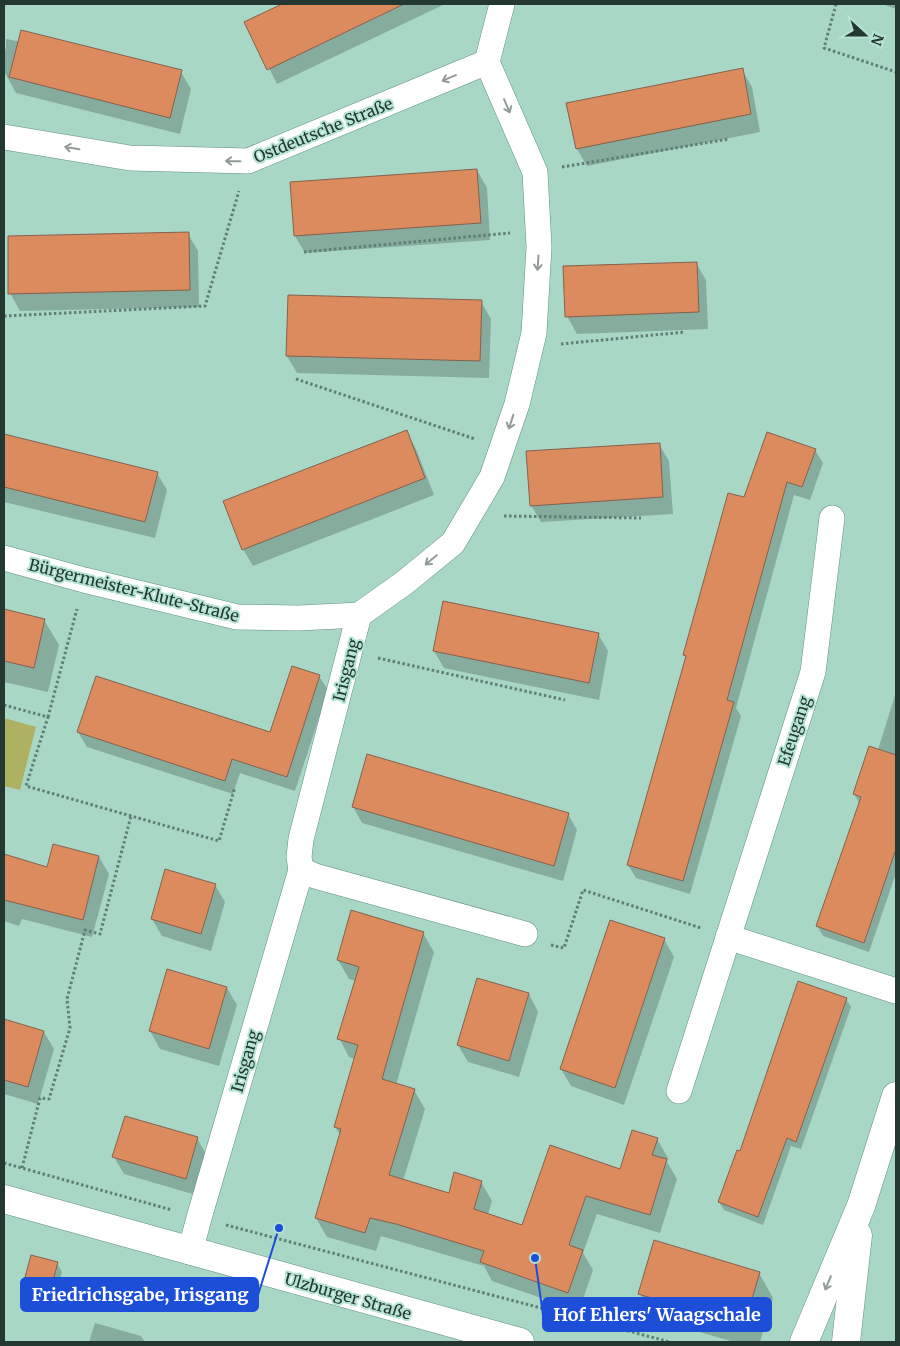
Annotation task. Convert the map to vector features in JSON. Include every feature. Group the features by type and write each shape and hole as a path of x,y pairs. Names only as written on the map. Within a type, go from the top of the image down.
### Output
{"main road":[{"path":"804,1342 861,1206 896,1096"},
{"name":"Ulzburger Straße","path":"4,1199 520,1342"},
{"path":"846,1342 861,1206"}],"street":[{"path":"359,615 404,583 453,543 492,477 517,404 534,333 539,247 535,172 487,62 502,4"},
{"name":"Ostdeutsche Straße","path":"4,137 130,158 248,161 487,62"},
{"name":"Efeugang","path":"679,1091 813,672 832,518"},
{"name":"Bürgermeister-Klute-Straße","path":"4,558 84,580 237,617 299,618 359,615"},
{"name":"Irisgang","path":"190,1252 301,870 299,857 302,839 359,615"},
{"path":"301,870 525,934"},
{"path":"728,937 896,990"}],"path":[{"path":"836,4 824,48 896,72"},
{"path":"535,172 729,139"},
{"path":"4,316 205,306 248,161"},
{"path":"304,252 538,230"},
{"path":"530,347 685,332"},
{"path":"296,379 502,448"},
{"path":"469,515 641,518"},
{"path":"84,580 48,717 26,786 219,841 235,787"},
{"path":"351,652 565,700"},
{"path":"4,705 48,717"},
{"path":"22,1169 40,1098 49,1099 70,1028 67,998 85,930 100,934 131,816"},
{"path":"525,934 536,942 564,948 583,890 728,937"},
{"path":"4,1164 199,1218 670,1342"}],"green space":[{"path":"4,718 36,727 20,790 4,786"}],"building":[{"path":"282,4 404,4 267,70 244,22"},
{"path":"21,30 182,70 170,118 9,77"},
{"path":"743,68 751,114 576,149 566,103"},
{"path":"477,169 481,223 294,236 290,182"},
{"path":"189,232 190,290 8,294 8,236"},
{"path":"697,262 699,312 565,317 563,266"},
{"path":"288,295 482,300 480,361 286,356"},
{"path":"407,430 425,478 242,550 223,501"},
{"path":"767,432 816,449 802,487 787,482 727,700 734,702 683,881 627,865 686,656 683,655 728,493 744,497"},
{"path":"4,434 158,472 145,522 4,487"},
{"path":"660,443 663,497 530,506 526,451"},
{"path":"443,601 599,633 589,683 433,651"},
{"path":"4,609 45,619 34,668 4,661"},
{"path":"292,666 320,675 287,777 232,759 225,781 77,732 96,676 270,732"},
{"path":"869,746 896,755 896,849 864,943 816,926 861,797 853,794"},
{"path":"367,754 569,813 554,866 352,807"},
{"path":"53,844 99,856 83,920 4,900 4,854 47,867"},
{"path":"165,869 216,884 201,934 151,919"},
{"path":"351,910 424,932 382,1079 415,1089 389,1175 449,1193 454,1172 482,1181 474,1209 522,1225 550,1145 620,1169 632,1130 658,1138 652,1155 667,1159 650,1215 586,1196 569,1245 583,1250 568,1293 480,1262 484,1251 396,1224 370,1218 365,1233 315,1218 341,1129 334,1127 358,1045 337,1039 359,967 337,960"},
{"path":"610,920 665,938 615,1088 560,1069"},
{"path":"167,969 227,987 209,1049 149,1031"},
{"path":"477,978 529,993 509,1061 457,1045"},
{"path":"798,981 847,998 796,1142 787,1138 758,1217 718,1202 737,1150 740,1151"},
{"path":"4,1019 44,1031 28,1087 4,1080"},
{"path":"125,1116 198,1137 186,1179 112,1157"},
{"path":"654,1240 760,1272 744,1325 638,1294"},
{"path":"31,1255 58,1262 51,1288 24,1281"}],"place":[{"name":"Friedrichsgabe, Irisgang","path":"279,1228"},
{"name":"Hof Ehlers' Waagschale","path":"535,1258"}]}
